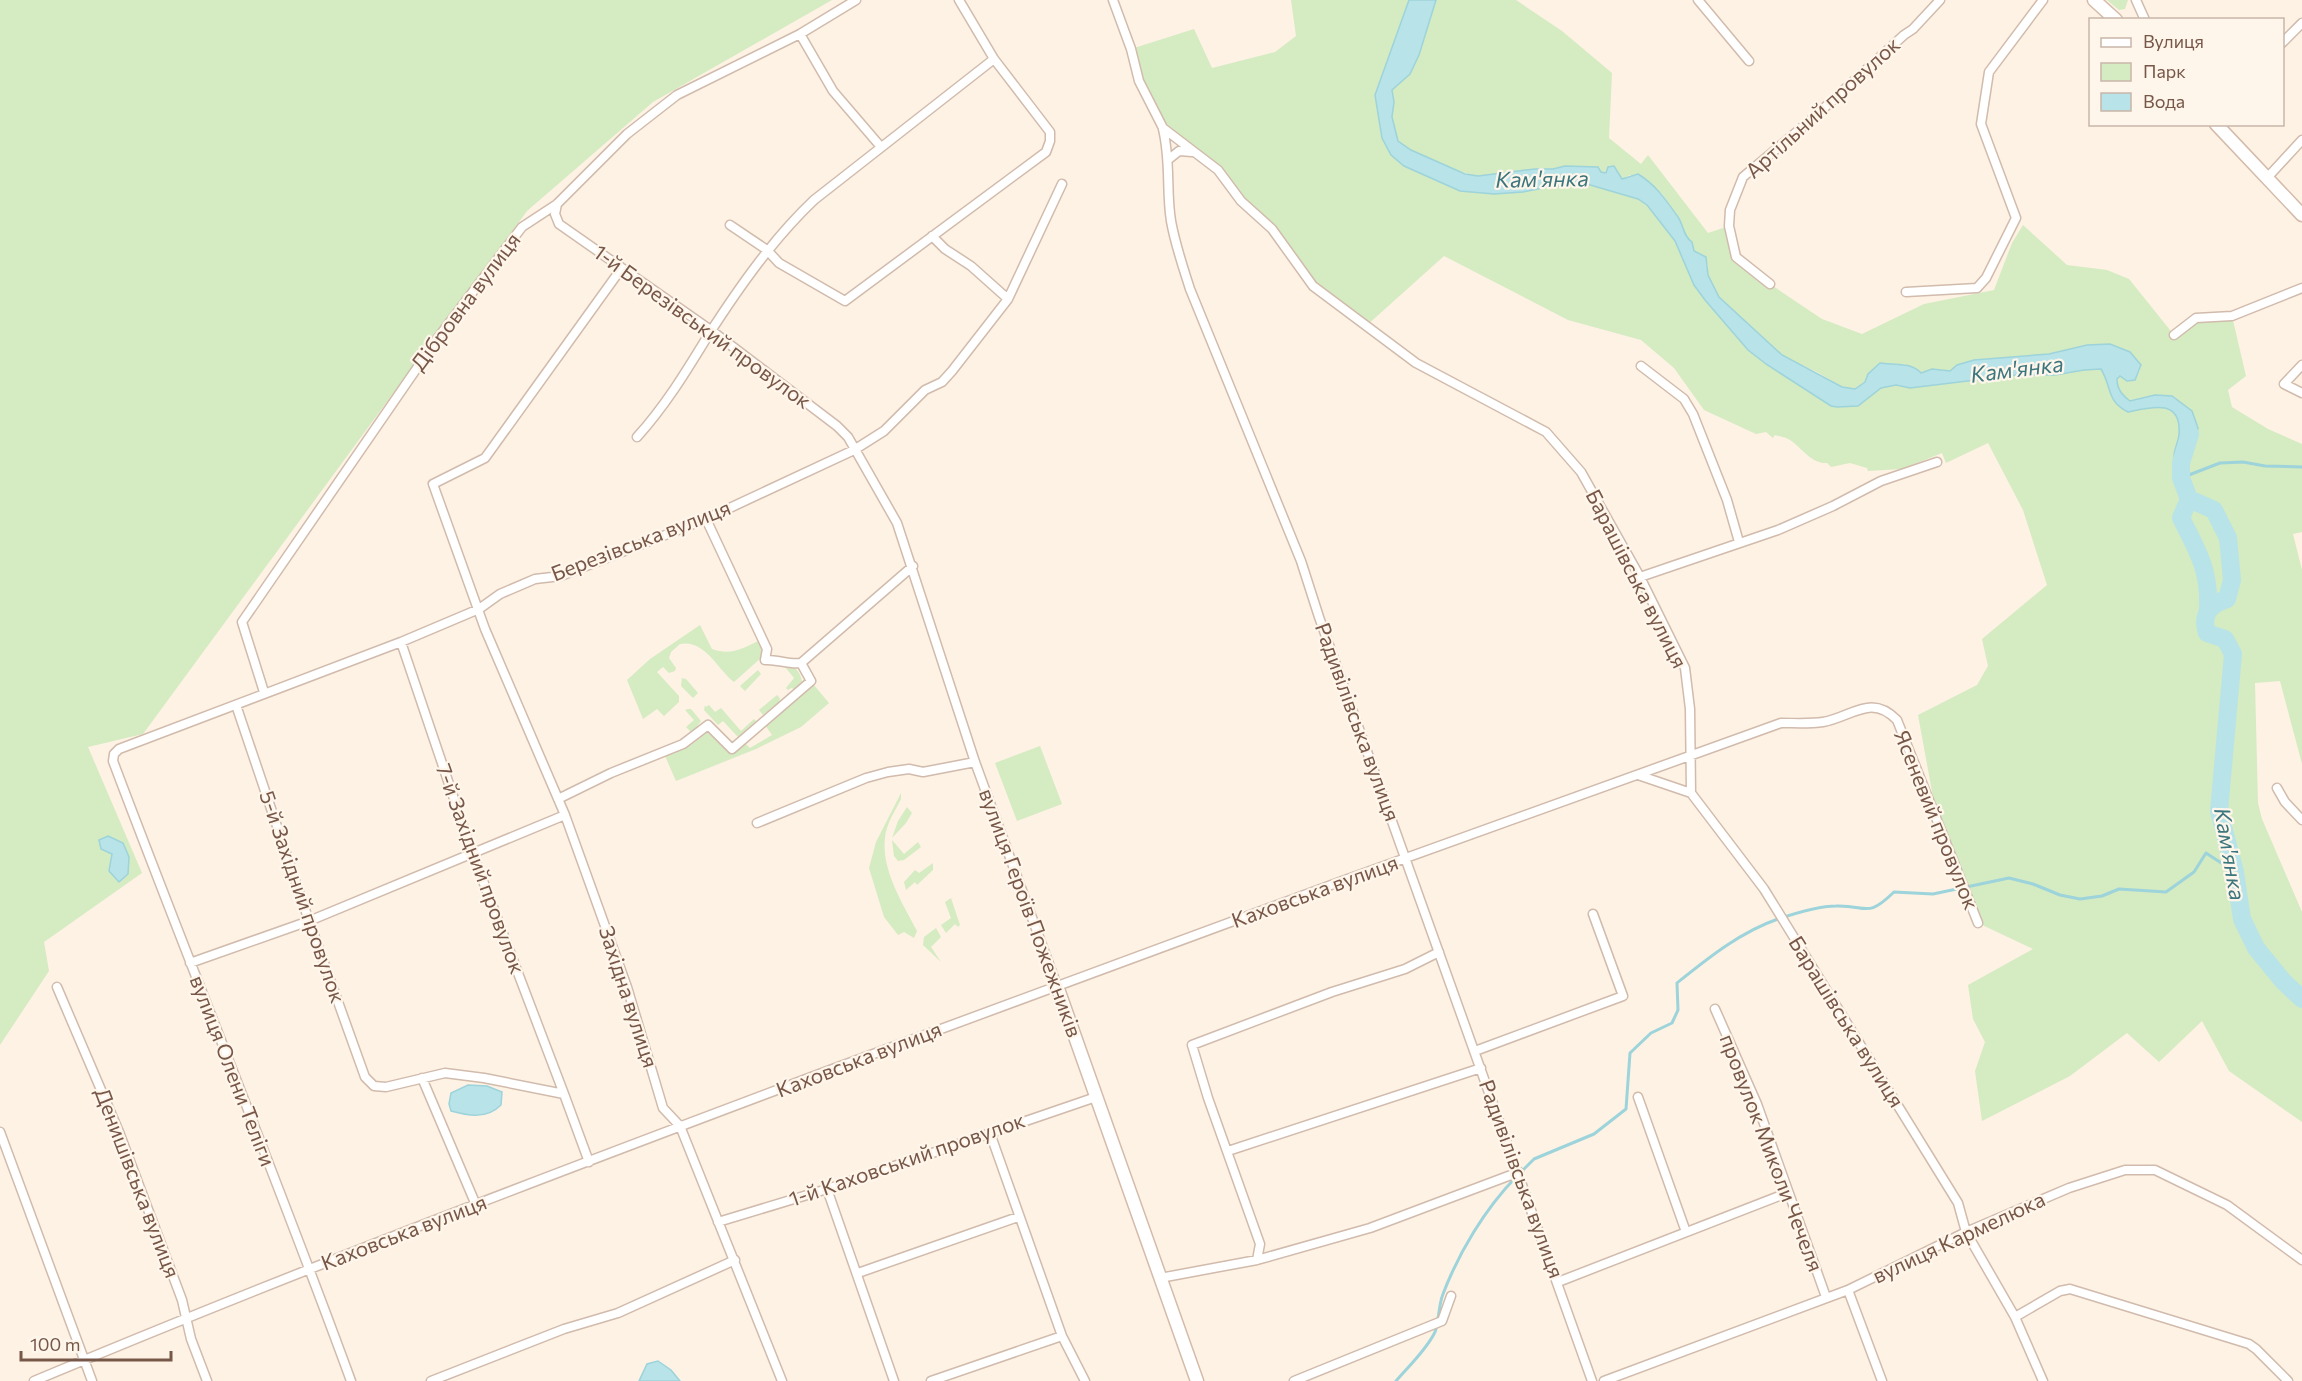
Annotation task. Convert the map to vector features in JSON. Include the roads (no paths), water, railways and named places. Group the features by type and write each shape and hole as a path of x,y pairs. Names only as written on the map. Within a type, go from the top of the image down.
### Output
{"street":[{"name":"Дібровна вулиця","path":"264,692 242,622 437,339 522,227 557,204 627,134 677,95 800,34 856,0"},
{"path":"730,225 767,250 779,263 844,301 1046,152 1050,132 994,59 959,0"},
{"name":"Барашівська вулиця","path":"1113,0 1131,49 1138,81 1163,128 1218,170 1241,201 1272,229 1313,286 1416,363 1546,432 1581,472 1640,577 1685,668 1690,709 1691,793 1770,899 1958,1203 1966,1232 2015,1317 2043,1381"},
{"path":"1698,0 1749,61"},
{"name":"Артільний провулок","path":"1770,284 1736,257 1729,226 1730,210 1743,177 1913,29 1940,0"},
{"path":"1906,292 1977,288 1986,278 2016,218 1981,124 1989,72 2043,0"},
{"path":"2094,0 2114,18"},
{"path":"2136,0 2144,18"},
{"path":"2284,42 2302,23"},
{"path":"800,34 833,91 881,147"},
{"path":"637,436 662,408 767,250 793,220 814,200 994,59"},
{"path":"2218,126 2302,215"},
{"name":"Радивілівська вулиця","path":"1163,128 1169,159 1171,219 1190,289 1301,561 1592,1381"},
{"path":"2267,178 2302,140"},
{"path":"1169,159 1179,151 1197,154"},
{"name":"Березівська вулиця","path":"113,761 114,754 119,748 401,642 479,609 500,594 535,579 561,576 706,519 854,450 884,432 925,390 942,382 1008,299 1062,184"},
{"name":"1-й Березівський провулок","path":"557,204 555,214 559,224 712,331 837,426 848,437 854,450"},
{"path":"932,237 945,249 971,266 1008,299"},
{"name":"Західна вулиця","path":"621,269 485,458 433,484 485,629 565,815 627,987 663,1108 680,1126 782,1381"},
{"path":"2174,335 2196,318 2232,316 2302,288"},
{"path":"2302,365 2284,384 2302,393"},
{"path":"1641,366 1684,399 1693,414 1727,500 1739,542"},
{"name":"вулиця Героїв Пожежників","path":"854,450 897,523 913,566 975,762 1197,1381"},
{"path":"1640,577 1778,530 1833,506 1881,481 1937,462"},
{"path":"706,519 767,649 765,660 801,663 913,566"},
{"name":"7-й Західний провулок","path":"401,642 472,852 589,1162"},
{"path":"558,799 611,773 683,744 708,725 732,748 810,681 801,663"},
{"name":"5-й Західний провулок","path":"236,705 365,1077 374,1086 386,1087 422,1078"},
{"name":"Ясеневий провулок","path":"1690,755 1781,723 1824,722 1854,710 1875,706 1888,710 1897,720 1978,923"},
{"name":"Каховська вулиця","path":"34,1381 186,1318 680,1126 1534,810 1690,755"},
{"name":"вулиця Олени Теліги","path":"113,761 351,1381"},
{"path":"757,823 866,778 888,772 909,769 923,772 975,762"},
{"path":"1638,775 1691,793"},
{"path":"2277,788 2285,802 2302,820"},
{"path":"190,963 309,921 565,815"},
{"path":"1475,1051 1623,996 1593,914"},
{"path":"1257,1260 1260,1244 1208,1098 1192,1045 1332,992 1406,969 1439,952"},
{"name":"Денишівська вулиця","path":"57,987 119,1132 182,1300 191,1339 207,1381"},
{"name":"провулок Миколи Чечеля","path":"1715,1009 1757,1104 1826,1297"},
{"path":"1228,1151 1481,1068"},
{"path":"476,1205 422,1078 445,1073 484,1078 564,1094"},
{"name":"1-й Каховський провулок","path":"718,1222 828,1190 1096,1096"},
{"path":"1638,1097 1686,1232"},
{"path":"0,1131 92,1381"},
{"path":"990,1133 1018,1218 1062,1336 1084,1381"},
{"name":"вулиця Кармелюка","path":"1604,1381 1848,1290 1966,1232 2069,1188 2125,1170 2155,1170 2227,1205 2302,1260"},
{"path":"1160,1278 1257,1260 1370,1228 1519,1172"},
{"path":"828,1190 894,1381"},
{"path":"1558,1282 1787,1193"},
{"path":"858,1273 1018,1218"},
{"path":"431,1381 564,1329 618,1314 735,1260"},
{"path":"2015,1317 2060,1291 2070,1289 2249,1344 2288,1381"},
{"path":"1848,1290 1882,1381"},
{"path":"1294,1381 1442,1321 1451,1296"},
{"path":"931,1381 1062,1336"}],"water":[{"path":"1409,0 1436,0 1419,55 1410,74 1392,90 1394,102 1392,117 1398,141 1411,150 1465,174 1478,176 1565,166 1598,167 1601,172 1606,173 1608,167 1614,166 1622,179 1638,174 1655,188 1680,220 1687,237 1692,242 1694,251 1706,257 1708,275 1719,297 1782,355 1842,387 1855,389 1865,382 1868,374 1880,363 1912,367 1921,373 1932,369 1950,371 1957,365 1974,360 2049,354 2087,345 2110,344 2130,352 2141,365 2135,380 2127,381 2120,376 2117,379 2119,389 2127,399 2130,401 2155,395 2172,396 2192,411 2198,428 2191,456 2174,457 2179,435 2176,415 2163,408 2146,408 2128,412 2121,408 2113,398 2101,369 2055,375 2017,375 1910,388 1896,385 1881,388 1858,406 1831,406 1748,350 1694,285 1675,241 1647,205 1638,199 1580,182 1565,187 1553,186 1523,192 1494,194 1460,191 1404,166 1391,155 1382,138 1375,95"},
{"path":"108,836 123,843 129,857 128,874 119,882 109,871 112,854 101,849 99,840"},
{"path":"468,1085 487,1086 502,1092 501,1105 490,1113 478,1115 451,1111 449,1104 451,1093"},
{"path":"658,1361 671,1370 680,1381 639,1381 647,1364"}],"waterway":[{"name":"Кам'янка","path":"2190,434 2181,463 2181,478 2189,499 2214,510 2228,538 2232,580 2227,599 2212,607 2205,621 2207,633 2225,639 2233,654 2219,811 2235,872 2242,919 2256,948 2283,981 2302,999"},
{"path":"2181,478 2220,463 2243,462 2265,466 2302,467"},
{"path":"2189,499 2181,518 2205,572 2208,610"},
{"path":"1521,1172 1534,1159 1594,1134 1626,1109 1630,1053 1651,1033 1672,1023 1678,1010 1677,983 1724,947 1764,924 1822,907 1872,908 1894,892 1933,894 2009,878 2033,884 2060,895 2080,899 2102,896 2119,889 2166,892 2194,872 2206,853 2235,872"},
{"path":"1396,1381 1436,1330 1443,1294 1457,1262 1483,1217 1516,1177"}]}
